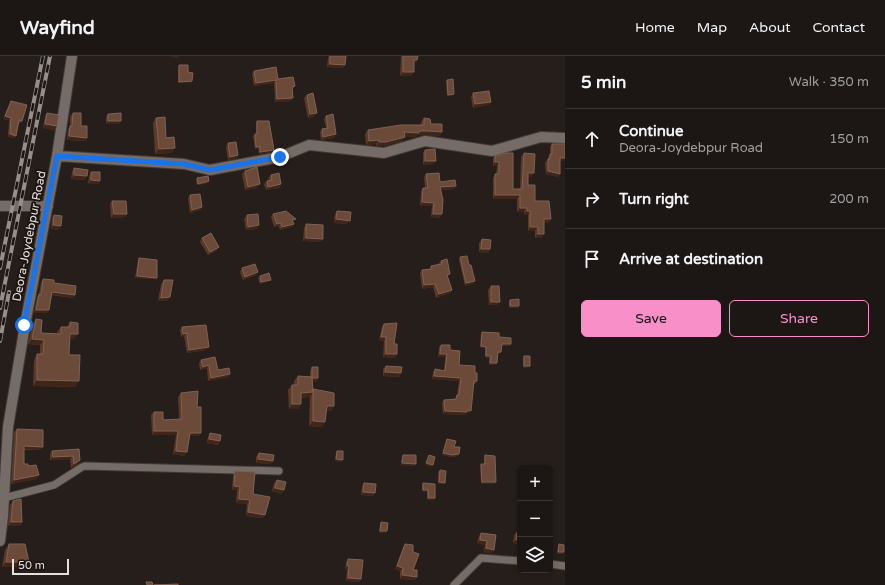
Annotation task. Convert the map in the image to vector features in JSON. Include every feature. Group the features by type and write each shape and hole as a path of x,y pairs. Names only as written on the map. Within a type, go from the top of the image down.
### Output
{"street":[{"name":"Deora-Joydebpur Road","path":"0,541 8,427 24,325 57,156 72,56"},
{"path":"57,156 184,164 210,170 280,157 309,145 384,152 426,141 492,151 541,137 565,138"},
{"path":"0,206 48,206"},
{"path":"4,498 54,486 82,466 279,471"},
{"path":"454,585 481,558 517,561"},
{"path":"553,564 565,566"}],"building":[{"path":"330,56 346,56 345,65 330,64"},
{"path":"403,56 418,56 417,60 414,60 414,72 403,72"},
{"path":"179,65 188,65 188,72 193,73 192,81 179,82"},
{"path":"276,67 278,79 293,77 295,86 292,87 293,98 277,99 276,80 256,83 254,71"},
{"path":"453,79 454,94 448,95 447,80"},
{"path":"489,91 491,102 475,104 473,93"},
{"path":"313,93 317,113 310,114 307,95"},
{"path":"11,101 27,105 22,121 19,120 16,136 10,134 11,118 5,116"},
{"path":"47,113 59,115 57,126 45,124"},
{"path":"73,113 81,113 81,126 87,126 87,138 69,136 70,126 72,126"},
{"path":"121,113 121,121 108,121 108,114"},
{"path":"333,114 336,134 323,137 322,129 328,128 326,116"},
{"path":"165,117 166,138 174,137 175,148 159,149 156,118"},
{"path":"424,118 430,119 431,124 442,124 442,132 404,132 405,137 386,142 379,142 379,140 369,141 368,130 401,125 424,125"},
{"path":"257,121 269,121 274,150 260,152 260,146 256,147 255,134 257,134"},
{"path":"236,142 238,155 230,157 228,143"},
{"path":"552,144 565,144 565,158 560,158 560,174 548,171 548,159 550,159 550,154 552,154"},
{"path":"435,149 436,161 425,161 425,150"},
{"path":"501,153 513,153 513,189 522,189 524,153 535,154 534,173 528,173 528,185 535,185 535,201 549,201 551,219 544,219 544,234 538,234 538,227 530,227 530,211 527,211 527,208 520,208 520,195 495,195 495,174 499,174 499,162 495,162 495,155 501,155"},
{"path":"257,167 260,184 248,187 245,171"},
{"path":"74,168 88,170 87,176 74,175"},
{"path":"91,172 100,172 100,181 91,180"},
{"path":"279,173 281,184 268,187 267,181 272,180 271,175"},
{"path":"439,173 440,182 455,180 456,186 440,187 443,200 442,214 433,214 434,203 422,202 423,188 428,188 426,174"},
{"path":"208,176 209,181 198,184 197,178"},
{"path":"200,194 202,207 192,210 190,195"},
{"path":"112,201 126,201 127,214 114,214"},
{"path":"286,211 296,219 292,220 294,224 282,227 281,223 277,224 273,214"},
{"path":"337,211 351,212 350,221 336,219"},
{"path":"258,214 259,225 248,227 247,215"},
{"path":"54,215 62,216 61,226 53,225"},
{"path":"306,224 323,225 323,239 306,238"},
{"path":"211,233 219,247 210,252 202,238"},
{"path":"482,239 491,240 490,249 481,249"},
{"path":"467,256 475,281 466,283 460,257"},
{"path":"139,258 157,260 157,278 137,276"},
{"path":"447,259 450,274 447,275 452,290 439,294 435,284 424,285 422,270 432,269 431,266 442,264 441,261"},
{"path":"255,264 258,272 245,277 242,268"},
{"path":"269,273 271,280 261,282 260,276"},
{"path":"43,279 54,280 54,283 76,286 75,295 52,292 49,310 36,310 39,294 41,295"},
{"path":"164,280 173,280 170,297 161,298"},
{"path":"491,286 499,286 500,302 491,302"},
{"path":"519,299 519,306 510,306 510,300"},
{"path":"36,319 42,320 41,333 61,334 61,327 70,327 70,322 78,323 78,334 70,334 69,355 80,355 79,381 37,380 37,354 43,354 44,340 32,339"},
{"path":"397,323 394,344 397,344 397,354 386,354 386,337 381,337 384,324"},
{"path":"206,325 209,347 189,350 187,333 183,334 182,327"},
{"path":"482,332 499,333 499,337 511,338 511,344 502,344 501,352 498,352 497,363 490,363 491,356 486,356 486,347 481,346"},
{"path":"441,345 450,345 450,350 460,351 459,365 475,366 477,381 474,381 471,411 445,411 444,400 456,399 457,395 459,395 461,378 434,376 435,369 445,371 447,354 440,354"},
{"path":"524,356 530,356 530,366 524,366"},
{"path":"215,357 218,370 229,368 230,374 211,378 209,365 203,367 201,360"},
{"path":"386,366 402,367 401,373 385,372"},
{"path":"312,367 318,367 318,378 312,378"},
{"path":"298,376 312,377 313,392 301,393 301,404 292,404 292,385 298,385"},
{"path":"313,389 334,393 334,406 327,406 325,422 313,421"},
{"path":"198,391 197,407 201,407 201,433 190,433 187,452 176,451 178,431 154,431 154,412 163,412 163,420 182,419 181,393"},
{"path":"17,429 43,430 43,447 24,446 24,464 28,464 28,466 36,465 39,475 14,480"},
{"path":"210,433 221,435 220,441 209,439"},
{"path":"447,439 456,441 454,447 460,447 459,454 452,455 443,453"},
{"path":"79,449 80,460 74,464 73,456 53,457 52,451"},
{"path":"337,451 343,451 343,460 336,459"},
{"path":"259,453 274,455 273,461 258,459"},
{"path":"403,455 416,455 416,464 402,463"},
{"path":"429,455 435,457 433,465 426,463"},
{"path":"485,455 495,456 496,482 482,482 481,464 485,464"},
{"path":"440,470 446,471 445,483 439,482"},
{"path":"235,471 255,472 253,494 270,497 265,515 248,512 250,500 239,499 240,487 234,486"},
{"path":"277,480 286,482 284,490 275,488"},
{"path":"364,483 376,484 375,493 363,492"},
{"path":"423,483 435,484 435,498 428,498 428,490 423,490"},
{"path":"21,499 22,522 11,522 13,501"},
{"path":"381,522 388,523 387,531 380,531"},
{"path":"481,533 496,535 494,550 486,548 487,541 480,540"},
{"path":"9,544 25,544 29,562 6,562"},
{"path":"405,544 413,545 413,552 419,554 413,570 417,570 417,577 402,575 403,568 397,566"},
{"path":"559,544 564,545 564,552 558,552"},
{"path":"348,559 363,560 361,579 348,578"},
{"path":"146,582 152,582 153,585 147,585"},
{"path":"178,584 178,585 154,585"}],"railway":[{"path":"0,268 43,56"},
{"path":"0,308 50,56"},
{"path":"0,341 9,292"}],"route":[{"path":"24,325 57,156 184,164 210,170 280,157"}]}
